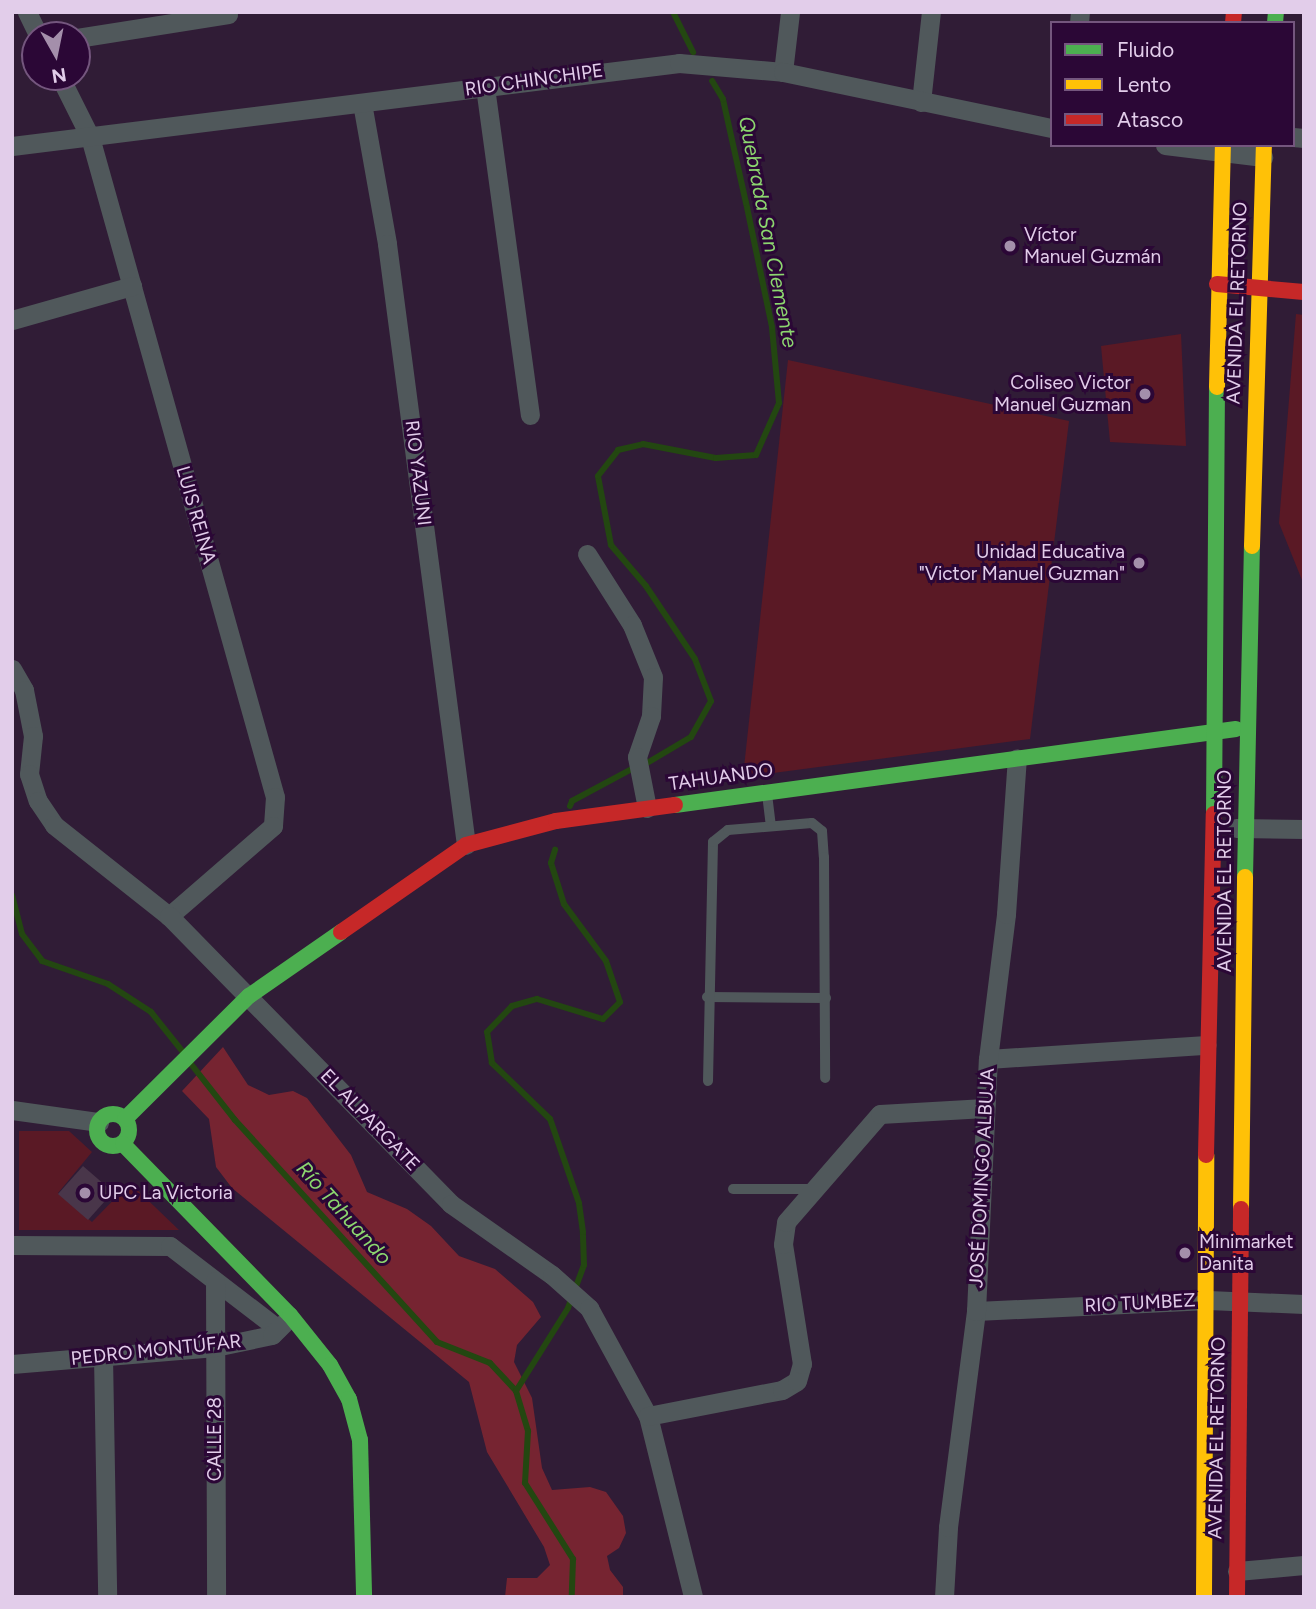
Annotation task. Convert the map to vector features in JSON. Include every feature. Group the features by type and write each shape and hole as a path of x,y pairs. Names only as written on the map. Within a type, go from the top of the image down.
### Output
{"main road":[{"name":"AVENIDA EL RETORNO","path":"1204,1597 1208,1300 1207,1045 1211,826 1216,731 1217,284 1222,150"},
{"name":"AVENIDA EL RETORNO","path":"1237,1597 1248,829 1247,727 1257,287 1263,151"},
{"path":"1217,284 1304,292"},
{"name":"TAHUANDO","path":"125,1119 243,1002 466,845 556,821 1247,727"},
{"path":"123,1144 129,1135 125,1119 108,1115 99,1122 97,1136 104,1144 123,1144 284,1322 337,1376 349,1399 360,1440 364,1597"}],"street":[{"path":"783,72 790,12"},
{"path":"922,102 931,12"},
{"path":"91,36 228,14"},
{"name":"RIO CHINCHIPE","path":"12,146 679,63 783,72 1050,128"},
{"path":"485,87 530,415"},
{"name":"LUIS REINA","path":"67,91 90,137 276,811 273,826 169,916"},
{"name":"RIO YAZUNI","path":"362,103 387,244 466,845"},
{"path":"1188,147 1263,151"},
{"path":"12,320 132,286"},
{"path":"587,554 632,625 653,677 654,697 637,757 647,808"},
{"name":"EL ALPARGATE","path":"12,669 24,690 30,724 29,774 38,801 54,825 169,916 243,1002 451,1204 552,1275 589,1308 648,1416 693,1597"},
{"name":"JOSÉ DOMINGO ALBUJA","path":"944,1597 948,1527 976,1311 988,1059 1006,914 1017,758"},
{"path":"1211,826 1304,829"},
{"path":"988,1059 1207,1045"},
{"path":"648,1416 782,1390 797,1381 802,1364 783,1233 786,1222 880,1114 985,1108"},
{"path":"12,1110 99,1122"},
{"path":"12,1245 170,1246 215,1281 284,1322"},
{"name":"CALLE 28","path":"215,1281 216,1597"},
{"name":"RIO TUMBEZ","path":"976,1311 1208,1300 1304,1304"},
{"name":"PEDRO MONTÚFAR","path":"12,1364 215,1347 272,1335 284,1322"},
{"path":"103,1356 107,1597"},
{"path":"1237,1571 1304,1565"}],"lane":[{"path":"767,792 771,825"},
{"path":"708,1081 707,997 713,842 728,830 812,823 822,831 825,1078"},
{"path":"707,997 826,998"},
{"path":"733,1189 815,1189"}],"shaded area":[{"path":"1296,314 1304,315 1304,585 1279,523"},
{"name":"Coliseo Victor Manuel Guzman","path":"1181,334 1186,446 1110,442 1101,346"},
{"path":"788,360 1069,421 1030,739 743,777"},
{"path":"223,1047 248,1085 269,1095 293,1091 307,1098 351,1155 367,1192 407,1209 431,1226 459,1256 495,1269 533,1302 541,1317 517,1345 514,1362 532,1398 542,1468 552,1490 590,1487 606,1492 623,1516 626,1533 619,1548 607,1556 610,1570 623,1587 623,1597 505,1597 507,1578 537,1578 550,1565 544,1547 487,1452 469,1382 232,1188 216,1167 209,1119 182,1091"},
{"path":"19,1131 69,1131 92,1152 58,1193 92,1222 130,1183 179,1230 19,1230"}],"building":[{"name":"UPC La Victoria","path":"83,1166 113,1192 88,1220 58,1194"}],"waterway":[{"name":"Quebrada San Clemente","path":"673,12 693,52"},
{"name":"Quebrada San Clemente","path":"647,763 691,737 711,701 695,659 646,586 611,545 598,476 618,450 643,444 716,458 756,455 779,403 772,327 723,99 712,81"},
{"name":"Quebrada San Clemente","path":"570,806 572,801 632,769"},
{"name":"Quebrada San Clemente","path":"516,1391 568,1308 584,1265 583,1232 579,1203 550,1119 492,1063 487,1032 512,1006 537,999 603,1019 620,1002 606,961 564,904 551,863 555,850"},
{"name":"Río Tahuando","path":"12,895 22,934 42,961 108,984 151,1012 183,1052"},
{"name":"Río Tahuando","path":"191,1064 235,1120 437,1342 490,1363 516,1391 528,1431 525,1483 573,1559 572,1597"}],"traffic: fast":[{"path":"1275,21 1276,12"},
{"path":"1214,814 1217,387"},
{"path":"1245,877 1252,546"},
{"path":"675,805 1236,729"},
{"path":"125,1119 249,996 341,932"},
{"path":"113,1114 125,1118 129,1130 125,1142 113,1146 101,1142 97,1130 101,1118 113,1114"},
{"path":"123,1144 290,1315 330,1365 349,1399 360,1440 364,1597"}],"traffic: slow":[{"path":"1217,387 1223,147"},
{"path":"1252,546 1264,147"},
{"path":"1241,1209 1245,877"},
{"path":"1204,1597 1206,1155"}],"traffic: jam":[{"path":"1233,21 1234,12"},
{"path":"1217,284 1304,292"},
{"path":"341,932 466,845 556,821 675,805"},
{"path":"1206,1155 1214,814"},
{"path":"1237,1597 1241,1209"}],"place":[{"name":"Víctor Manuel Guzmán","path":"1010,246"},
{"name":"Coliseo Victor Manuel Guzman","path":"1145,394"},
{"name":"Unidad Educativa \"Victor Manuel Guzman\"","path":"1139,563"},
{"name":"UPC La Victoria","path":"85,1193"},
{"name":"Minimarket Danita","path":"1185,1253"}]}
